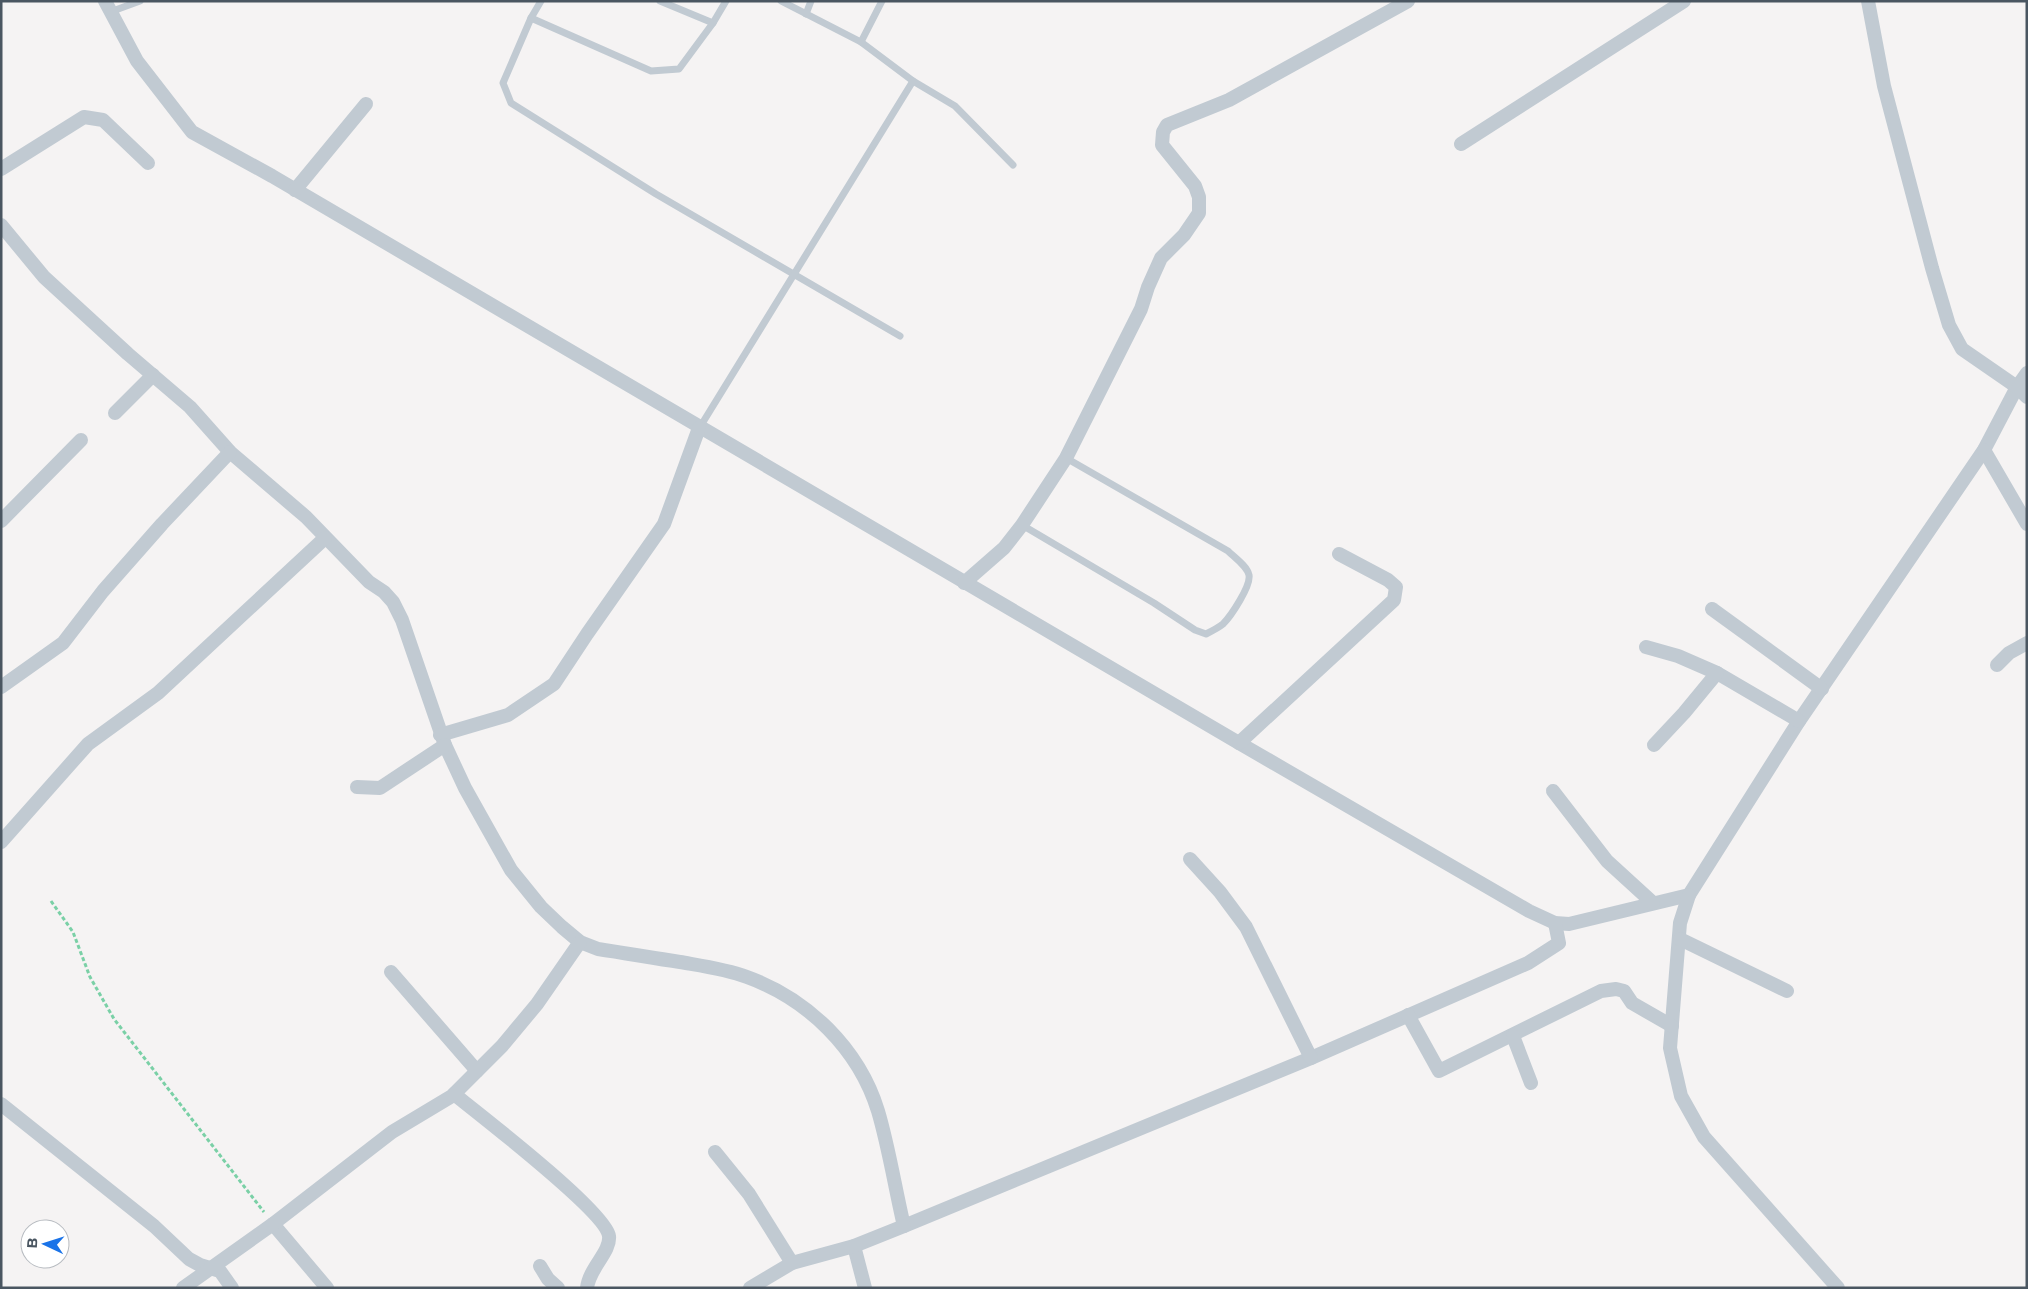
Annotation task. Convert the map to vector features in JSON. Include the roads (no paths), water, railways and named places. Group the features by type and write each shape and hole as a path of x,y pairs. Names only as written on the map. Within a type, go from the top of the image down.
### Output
{"street":[{"path":"964,583 1004,548 1022,525 1066,458 1141,309 1148,287 1161,258 1184,235 1199,214 1199,197 1195,186 1162,145 1163,132 1167,125 1229,100 1408,1"},
{"path":"1461,144 1684,1"},
{"path":"1868,1 1884,86 1949,325 1962,349 2022,392"},
{"path":"107,7 137,61 192,132 295,190 964,583 1529,910 1555,923 1569,924 1689,895"},
{"path":"295,190 366,104"},
{"path":"1,169 84,117 103,120 148,163"},
{"path":"1,225 44,277 190,407 230,452 306,517 369,582 384,592 393,602 405,627 443,740 464,788 511,870 541,907 580,942 598,949 721,969 769,986 803,1006 850,1053 864,1077 878,1111 904,1226"},
{"path":"1838,1288 1704,1137 1681,1096 1670,1048 1680,923 1689,895 1799,721 2022,392 2027,373"},
{"path":"115,413 153,375"},
{"path":"358,787 380,788 443,740 508,715 554,684 664,524 699,428"},
{"path":"1,521 82,440"},
{"path":"1984,450 2027,524"},
{"path":"1,687 63,643 103,591 162,524 230,452"},
{"path":"1,842 88,744 158,693 326,538"},
{"path":"1239,743 1394,600 1396,588 1388,580 1339,554"},
{"path":"1712,609 1822,689"},
{"path":"1997,664 2009,653 2027,643"},
{"path":"1646,647 1678,656 1718,673 1799,721"},
{"path":"1654,745 1718,673"},
{"path":"1553,792 1607,862 1653,903"},
{"path":"1190,859 1220,892 1246,927 1311,1058"},
{"path":"750,1288 792,1264 854,1246 904,1226 1311,1058 1528,962 1559,943 1555,923"},
{"path":"1680,939 1787,991"},
{"path":"182,1288 273,1224 392,1132 454,1094 502,1046 537,1004 580,942"},
{"path":"391,972 477,1071"},
{"path":"1408,1015 1440,1071 1601,991 1616,989 1624,992 1632,1003 1672,1026"},
{"path":"1513,1036 1531,1083"},
{"path":"454,1094 559,1180 606,1227 608,1244 590,1274 587,1288"},
{"path":"1,1104 154,1226 189,1259 200,1266 220,1271 232,1288"},
{"path":"715,1152 749,1194 792,1264"},
{"path":"273,1224 326,1288"},
{"path":"854,1246 865,1288"},
{"path":"540,1266 548,1279 558,1288"}],"lane":[{"path":"107,7 140,1"},
{"path":"541,1 531,18 503,83 511,103 656,194 900,336"},
{"path":"660,1 713,23"},
{"path":"531,18 652,71 679,69 713,23 726,1"},
{"path":"781,1 861,42 913,81 955,106 1013,165"},
{"path":"806,14 811,1"},
{"path":"861,42 882,1"},
{"path":"699,428 913,81"},
{"path":"519,101 523,110"},
{"path":"1022,525 1154,603 1195,630 1206,634 1224,622 1242,596 1248,584 1249,574 1242,564 1228,551 1066,458"}]}
